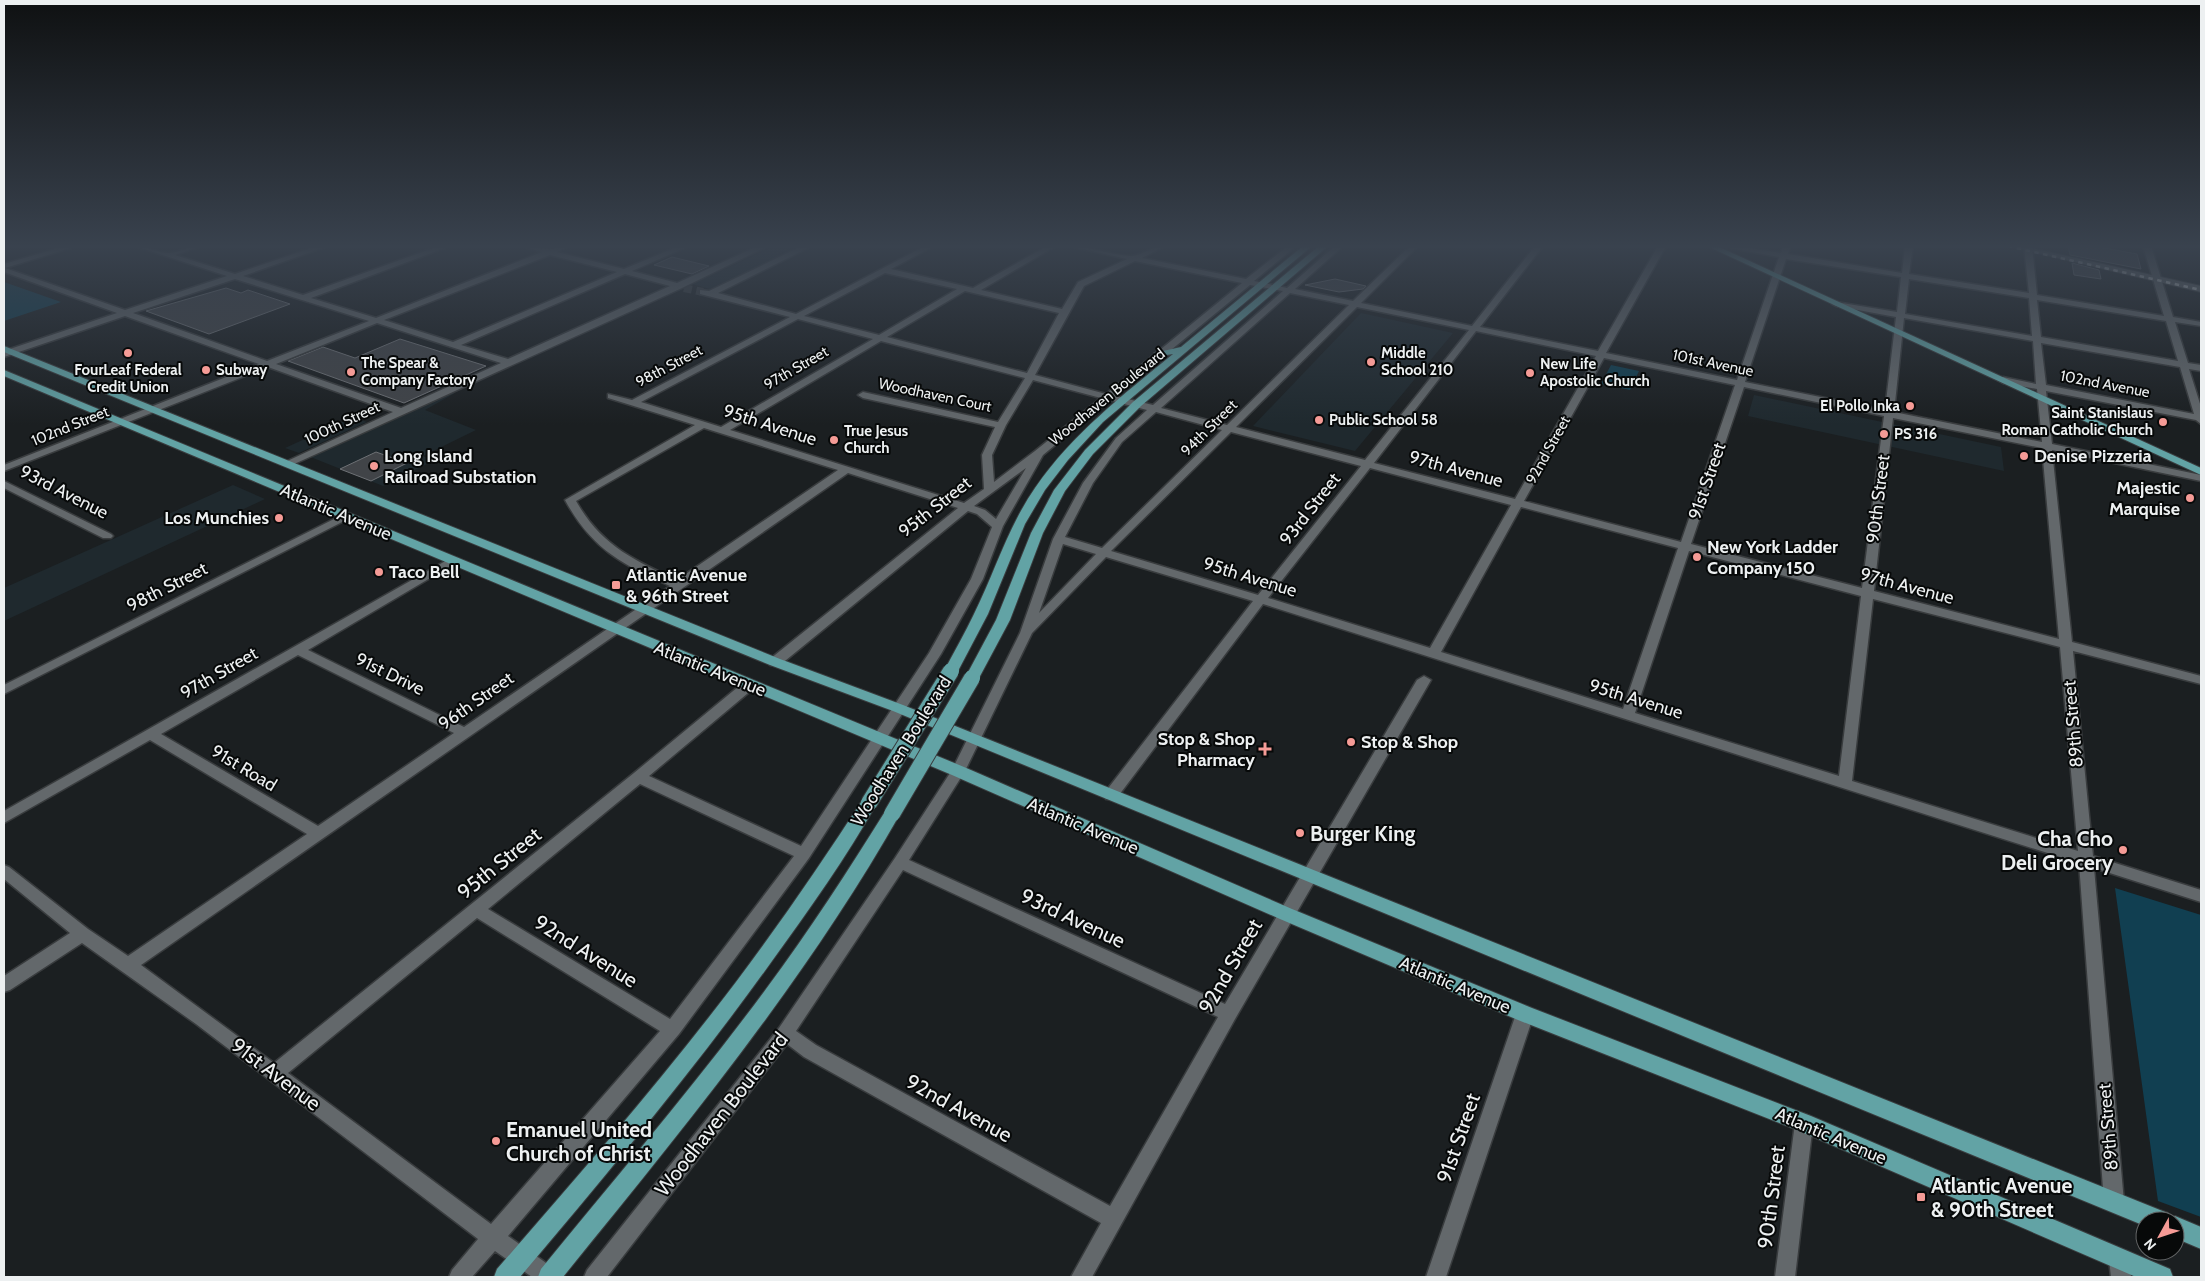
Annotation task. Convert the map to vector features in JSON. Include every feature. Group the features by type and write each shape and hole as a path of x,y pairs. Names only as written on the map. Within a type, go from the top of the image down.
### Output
{"main road":[{"name":"Woodhaven Boulevard","path":"505,1277 689,1059 730,1005 841,848 951,671 981,614 1019,524 1040,489 1076,444 1122,400 1236,306"},
{"name":"Woodhaven Boulevard","path":"549,1277 716,1072 766,1005 836,905 972,678 1003,620 1037,533 1060,490 1097,443 1138,404 1254,306"},
{"path":"1840,306 2003,380 2041,393 2201,472"},
{"path":"1157,355 1186,347"},
{"name":"Atlantic Avenue","path":"6,351 288,463 775,662 898,708 2136,1211"},
{"name":"Atlantic Avenue","path":"4,372 615,630 958,771 1286,914 1525,1014 1804,1124 2120,1268 2162,1277"},
{"path":"2185,1231 2201,1238"}],"street":[{"path":"103,306 400,411"},
{"path":"6,351 145,306"},
{"path":"329,306 508,362"},
{"name":"102nd Street","path":"4,468 412,306"},
{"path":"453,345 545,306"},
{"name":"100th Street","path":"288,463 508,362 637,306"},
{"name":"97th Avenue","path":"757,306 2201,680"},
{"name":"98th Street","path":"635,402 817,306"},
{"name":"97th Street","path":"723,430 933,306"},
{"path":"1037,306 1064,312"},
{"name":"95th Street","path":"775,662 989,490 987,455 1001,425 1030,377 1068,306"},
{"name":"Woodhaven Boulevard","path":"989,490 1039,453 1106,396 1218,306"},
{"path":"972,739 1026,633 1059,539 1088,483 1119,440 1270,306"},
{"name":"94th Street","path":"1026,633 1106,551 1354,306"},
{"name":"101st Avenue","path":"1365,306 2201,478"},
{"name":"93rd Street","path":"1111,795 1491,306"},
{"name":"92nd Street","path":"1433,654 1629,306"},
{"name":"91st Street","path":"1627,716 1767,306"},
{"path":"1846,306 2201,368"},
{"name":"90th Street","path":"1845,783 1888,413 1898,333 1901,325 1901,306"},
{"name":"89th Street","path":"2033,306 2086,860 2114,1202"},
{"path":"2090,306 2201,324"},
{"path":"2165,306 2201,419"},
{"name":"102nd Avenue","path":"2041,393 2201,419"},
{"name":"Woodhaven Court","path":"863,394 1001,425"},
{"name":"95th Avenue","path":"611,396 981,512 998,526"},
{"path":"678,585 622,560 609,550 579,520 570,500 704,424"},
{"name":"Woodhaven Boulevard","path":"460,1277 673,1029 804,854 935,654 977,579 998,526 1039,453"},
{"name":"96th Street","path":"128,965 848,469"},
{"name":"93rd Avenue","path":"4,484 107,536"},
{"name":"98th Street","path":"4,690 346,516"},
{"name":"95th Avenue","path":"1059,539 1106,551 2201,896"},
{"name":"97th Street","path":"4,818 453,561"},
{"name":"91st Drive","path":"298,650 465,733"},
{"name":"92nd Street","path":"1081,1277 1286,914 1424,680"},
{"name":"95th Street","path":"275,1073 639,777 749,685"},
{"name":"91st Road","path":"150,734 319,834"},
{"name":"Woodhaven Boulevard","path":"594,1277 784,1033 900,862 958,771 972,739"},
{"path":"639,777 772,841 804,854"},
{"name":"93rd Avenue","path":"900,862 1229,1014"},
{"name":"91st Avenue","path":"4,871 82,934 128,965 549,1277"},
{"name":"92nd Avenue","path":"476,909 673,1029"},
{"path":"4,985 82,934"},
{"name":"91st Street","path":"1436,1277 1525,1014"},
{"name":"92nd Avenue","path":"784,1033 810,1051 1114,1219"},
{"name":"90th Street","path":"1785,1277 1804,1124"}],"shaded area":[{"path":"4,306 50,306 4,321"},
{"name":"Middle School 210","path":"1361,313 1453,333 1355,451 1253,426"},
{"path":"1611,365 1639,371 1630,390 1601,384"},
{"path":"449,391 455,393 425,410 476,430 423,456 433,461 383,486 308,456"},
{"name":"PS 316","path":"1754,395 2001,447 2004,471 1748,416"},
{"path":"353,417 367,422 299,453 285,448"},
{"path":"233,485 265,499 4,621 4,588"},
{"path":"2115,888 2201,915 2201,1217 2158,1201"}],"building":[{"path":"164,306 285,306 209,334 146,311"},
{"name":"The Spear & Company Factory","path":"400,339 486,366 404,403 288,361 323,347 355,358"},
{"name":"Long Island Railroad Substation","path":"376,452 407,463 371,481 340,469"}],"place":[{"name":"FourLeaf Federal Credit Union","path":"128,353"},
{"name":"Middle School 210","path":"1371,362"},
{"name":"Subway","path":"206,370"},
{"name":"The Spear & Company Factory","path":"351,372"},
{"name":"New Life Apostolic Church","path":"1530,373"},
{"name":"El Pollo Inka","path":"1910,406"},
{"name":"Public School 58","path":"1319,420"},
{"name":"Saint Stanislaus Roman Catholic Church","path":"2163,422"},
{"name":"PS 316","path":"1884,434"},
{"name":"True Jesus Church","path":"834,440"},
{"name":"Denise Pizzeria","path":"2024,456"},
{"name":"Long Island Railroad Substation","path":"374,466"},
{"name":"Majestic Marquise","path":"2190,498"},
{"name":"Los Munchies","path":"279,518"},
{"name":"New York Ladder Company 150","path":"1697,557"},
{"name":"Taco Bell","path":"379,572"},
{"name":"Atlantic Avenue & 96th Street","path":"616,585"},
{"name":"Stop & Shop","path":"1351,742"},
{"name":"Stop & Shop Pharmacy","path":"1265,749"},
{"name":"Burger King","path":"1300,833"},
{"name":"Cha Cho Deli Grocery","path":"2123,850"},
{"name":"Emanuel United Church of Christ","path":"496,1141"},
{"name":"Atlantic Avenue & 90th Street","path":"1921,1197"}]}
